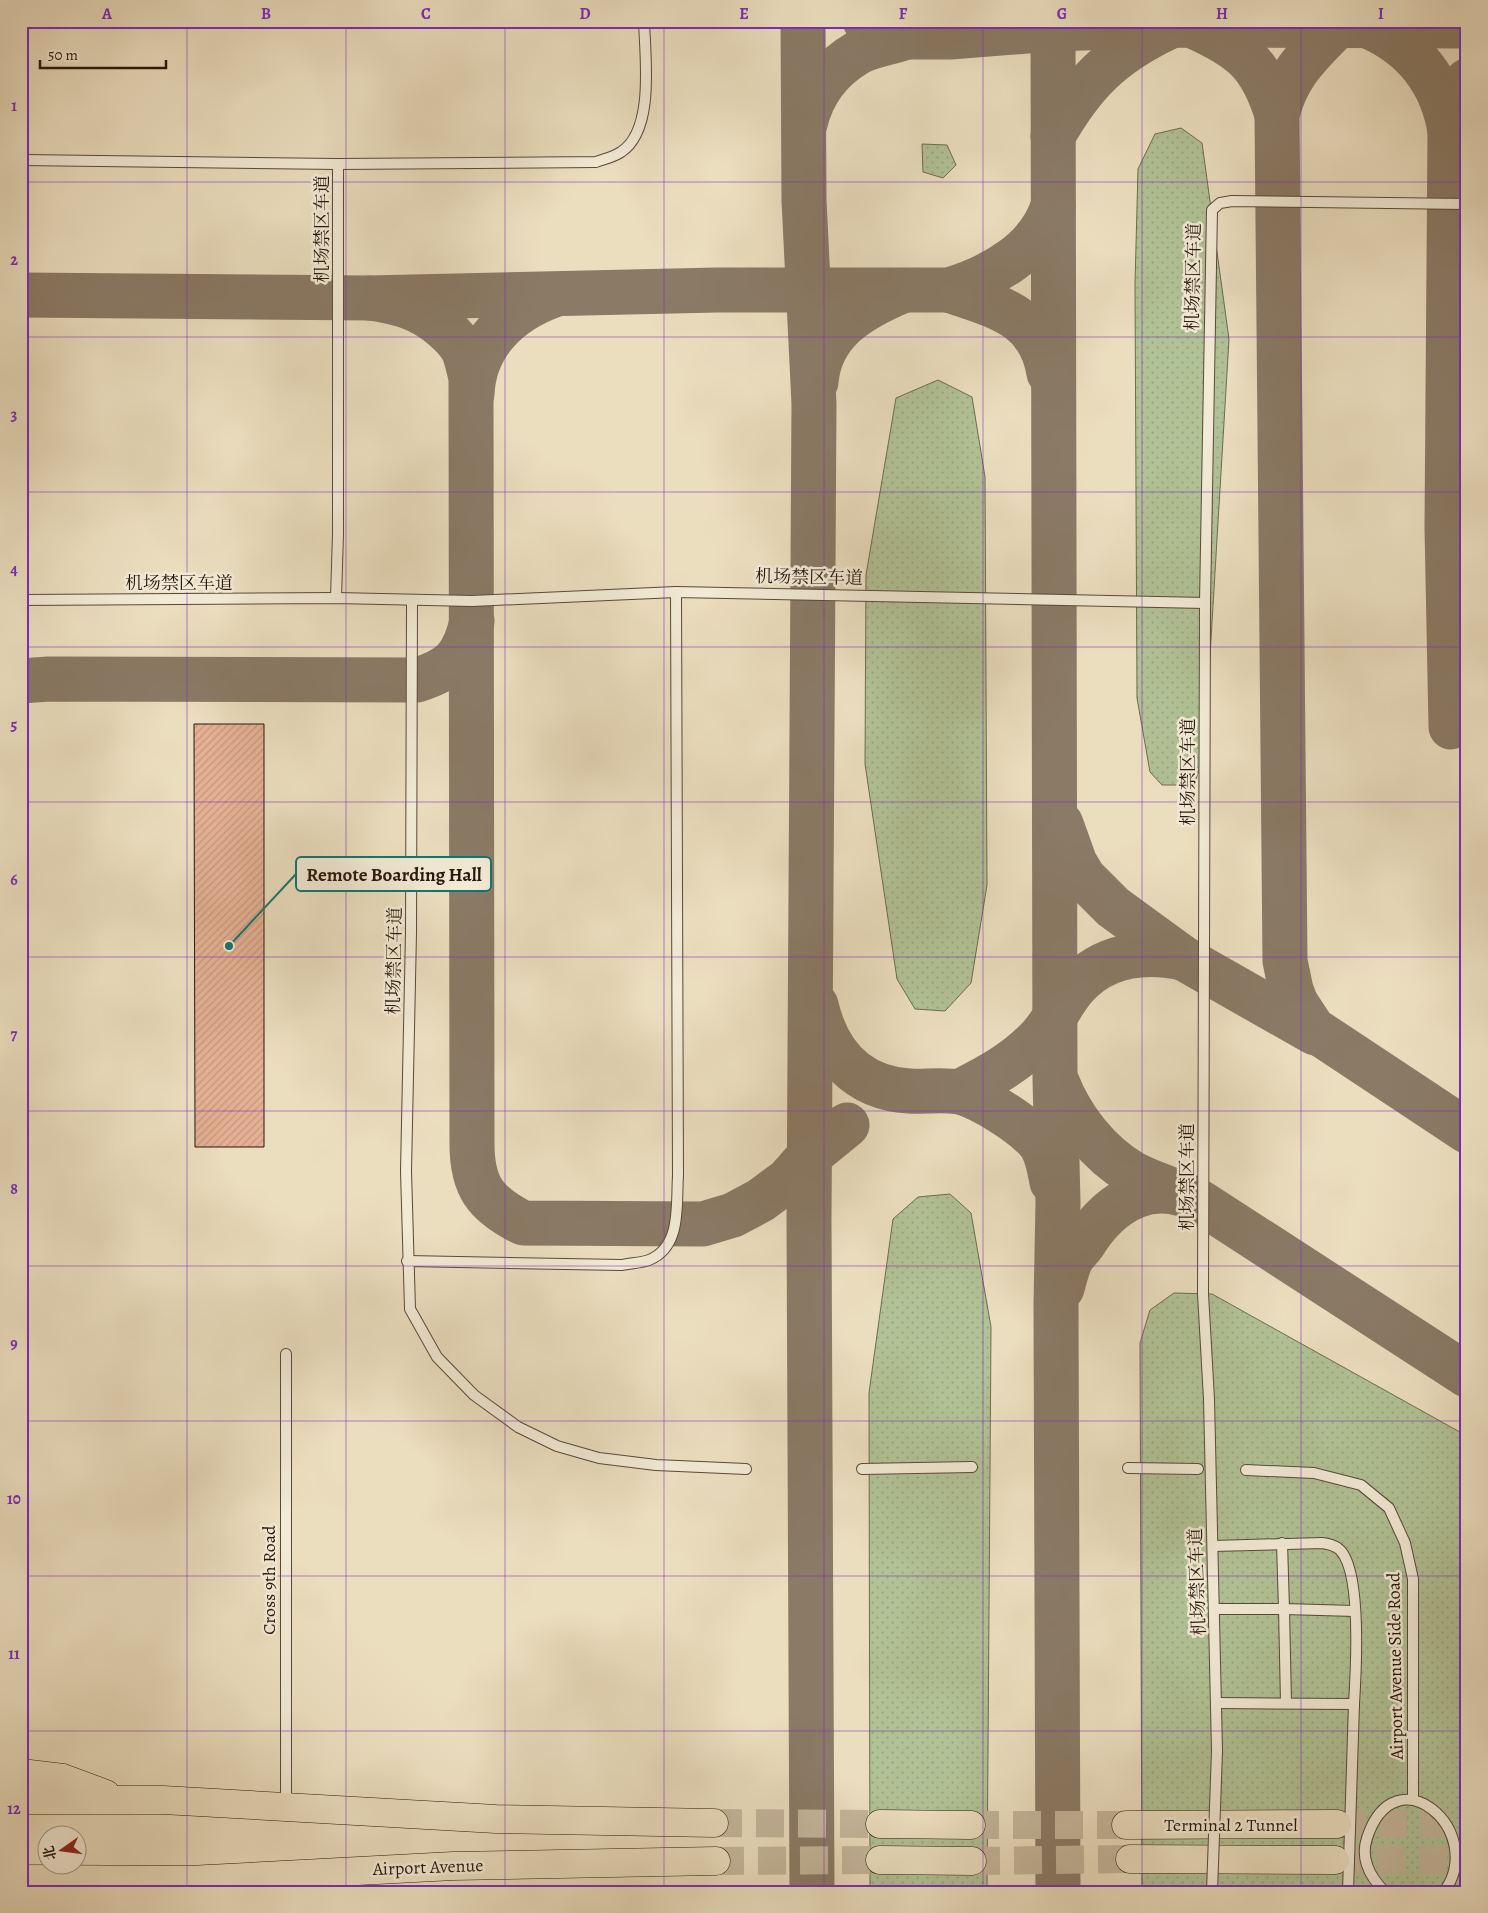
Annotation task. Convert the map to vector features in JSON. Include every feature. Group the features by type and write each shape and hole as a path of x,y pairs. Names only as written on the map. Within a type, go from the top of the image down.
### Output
{"highway":[{"path":"21,1773 63,1778 124,1800"},
{"path":"21,1800 124,1800 286,1806 496,1819 714,1823"},
{"path":"880,1824 971,1825"},
{"name":"Terminal 2 Tunnel","path":"1126,1825 1336,1824"},
{"name":"Terminal 2 Tunnel","path":"1130,1859 1335,1860"},
{"path":"880,1860 972,1861"},
{"name":"Airport Avenue","path":"21,1880 308,1882 452,1866 716,1861"}],"lane":[{"name":"机场禁区车道","path":"336,598 338,534 338,164 596,162 622,152 638,134 644,109 644,21"},
{"path":"21,160 338,164"},
{"name":"机场禁区车道","path":"1212,1892 1217,1703 1209,1399 1203,1294 1205,603 1210,223 1212,210 1220,203 1232,201 1467,204"},
{"name":"机场禁区车道","path":"21,600 336,598 412,601 676,592 1205,603"},
{"path":"676,592 678,1156 676,1228 665,1249 650,1260 622,1265 407,1261 410,1309 436,1357 474,1395 518,1427 557,1446 599,1458 656,1465 746,1469"},
{"name":"机场禁区车道","path":"407,1261 406,1171 411,923 412,601"},
{"name":"Cross 9th Road","path":"286,1354 286,1806"},
{"path":"862,1469 972,1467"},
{"path":"1128,1468 1198,1469"},
{"name":"Airport Avenue Side Road","path":"1246,1470 1314,1473 1361,1485 1389,1508 1404,1543 1413,1579 1413,1800"},
{"path":"1282,1543 1286,1704"},
{"path":"1213,1546 1322,1543 1339,1549 1349,1567 1358,1652 1354,1704 1348,1892"},
{"path":"1214,1609 1355,1611"},
{"path":"1217,1703 1354,1704"},
{"path":"1385,1892 1372,1879 1366,1862 1364,1844 1370,1827 1381,1813 1396,1803 1413,1800 1432,1802 1449,1812 1455,1820"},
{"path":"1444,1892 1455,1883 1464,1866 1465,1854"}],"green space":[{"path":"1181,128 1202,143 1229,339 1204,756 1194,785 1162,785 1150,772 1137,698 1135,284 1138,169 1155,134"},
{"path":"922,144 947,145 956,165 943,178 923,172"},
{"path":"938,380 972,397 985,477 987,885 971,983 945,1011 915,1009 897,979 865,764 866,575 896,398"},
{"path":"950,1194 971,1213 991,1327 987,1892 870,1892 869,1393 893,1219 918,1197"},
{"path":"1174,1293 1212,1294 1467,1436 1467,1892 1142,1892 1140,1343 1150,1310"}],"building":[{"path":"194,724 264,724 264,1147 195,1147"}],"taxiway":[{"path":"803,21 804,200 814,404 809,1219 812,1892"},
{"path":"865,21 883,32 906,37 950,37 1053,29 1173,25 1467,26"},
{"path":"1053,21 1055,1078 1058,1203 1056,1304 1058,1892"},
{"path":"1193,26 1225,42 1247,59 1264,82 1277,115"},
{"path":"1336,27 1300,66 1286,88 1277,115 1285,961 1291,990 1296,1003 1313,1029 1467,1131"},
{"path":"1370,27 1400,45 1424,68 1440,97 1450,131"},
{"path":"1053,136 1076,100 1101,72 1130,48 1167,28"},
{"path":"805,124 812,102 824,82 849,58 865,49 906,37"},
{"path":"1451,727 1447,528 1450,131 1458,97 1467,81"},
{"path":"21,295 369,298 717,290 949,290 981,278 1012,260 1037,236 1053,206"},
{"path":"949,290 984,302 1014,316 1036,338 1044,353 1049,373"},
{"path":"816,382 819,364 825,349 844,324 871,306 902,291"},
{"path":"472,394 474,376 479,360 497,332 522,310 554,295"},
{"path":"369,298 409,307 427,315 444,328 458,342 462,349 471,378 472,1144 475,1171 483,1192 499,1209 523,1223 703,1224 733,1215 761,1200 788,1180 809,1156 847,1125"},
{"path":"21,681 49,679 417,680 439,671 455,660 465,644 472,621"},
{"path":"1061,824 1075,863 1084,878 1113,907 1183,958 1315,1033"},
{"path":"959,1092 1002,1068 1031,1046 1054,1019 1075,987 1098,968 1111,962 1139,955 1183,958"},
{"path":"816,1005 821,1022 837,1053 847,1065 860,1075 874,1083 891,1088 909,1091 959,1092 993,1107 1018,1124 1038,1141 1046,1157 1052,1182"},
{"path":"1057,1082 1070,1109 1097,1145 1132,1173 1174,1191"},
{"path":"1062,1288 1072,1258 1107,1215 1121,1204 1136,1196 1151,1192 1168,1191 1185,1195 1203,1204 1467,1375"}],"tunnel":[{"path":"714,1823 880,1824"},
{"path":"1337,1824 1467,1824"},
{"path":"971,1825 1126,1825"},
{"path":"972,1861 1130,1859"},
{"path":"716,1861 880,1860"},
{"path":"1335,1860 1467,1860"}],"place":[{"name":"Remote Boarding Hall","path":"229,946"}]}
